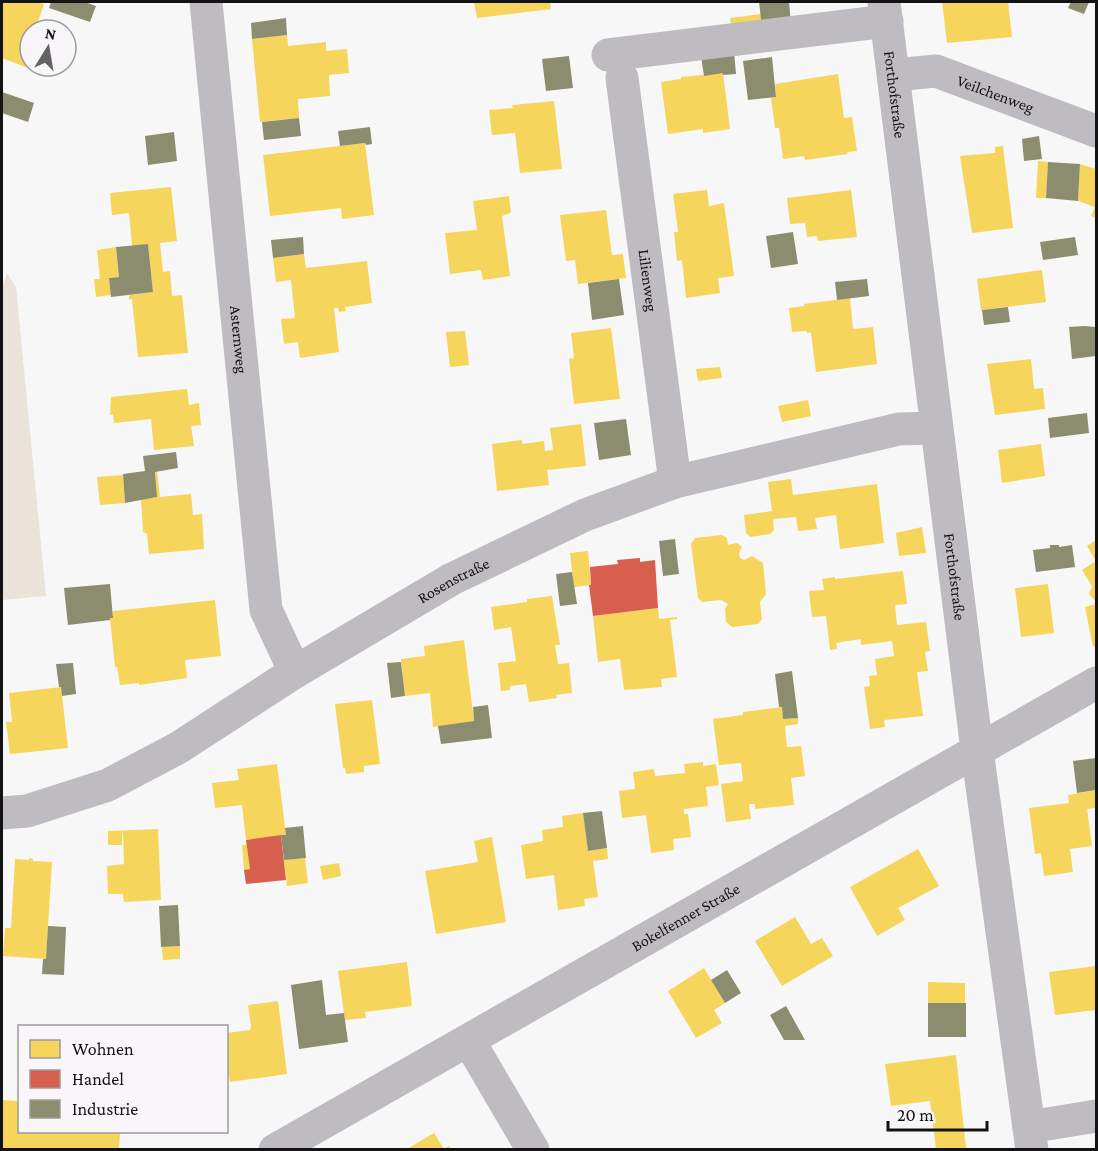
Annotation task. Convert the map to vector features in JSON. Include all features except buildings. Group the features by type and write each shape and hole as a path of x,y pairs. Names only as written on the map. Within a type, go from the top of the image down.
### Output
{"street":[{"name":"Asternweg","path":"206,2 266,610 295,672"},
{"name":"Lilienweg","path":"675,482 615,66 886,11"},
{"name":"Forthofstraße","path":"886,11 977,750 1030,1138"},
{"name":"Veilchenweg","path":"894,75 936,71 1096,131"},
{"name":"Rosenstraße","path":"2,813 27,811 108,785 178,748 295,672 452,579 585,515 675,482 899,429 936,428"},
{"name":"Bokelfenner Straße","path":"275,1149 469,1041 1096,682"},
{"path":"469,1041 533,1149"},
{"path":"1030,1138 1096,1116"}],"shaded area":[{"path":"7,273 16,287 46,596 2,600 2,289"}]}
